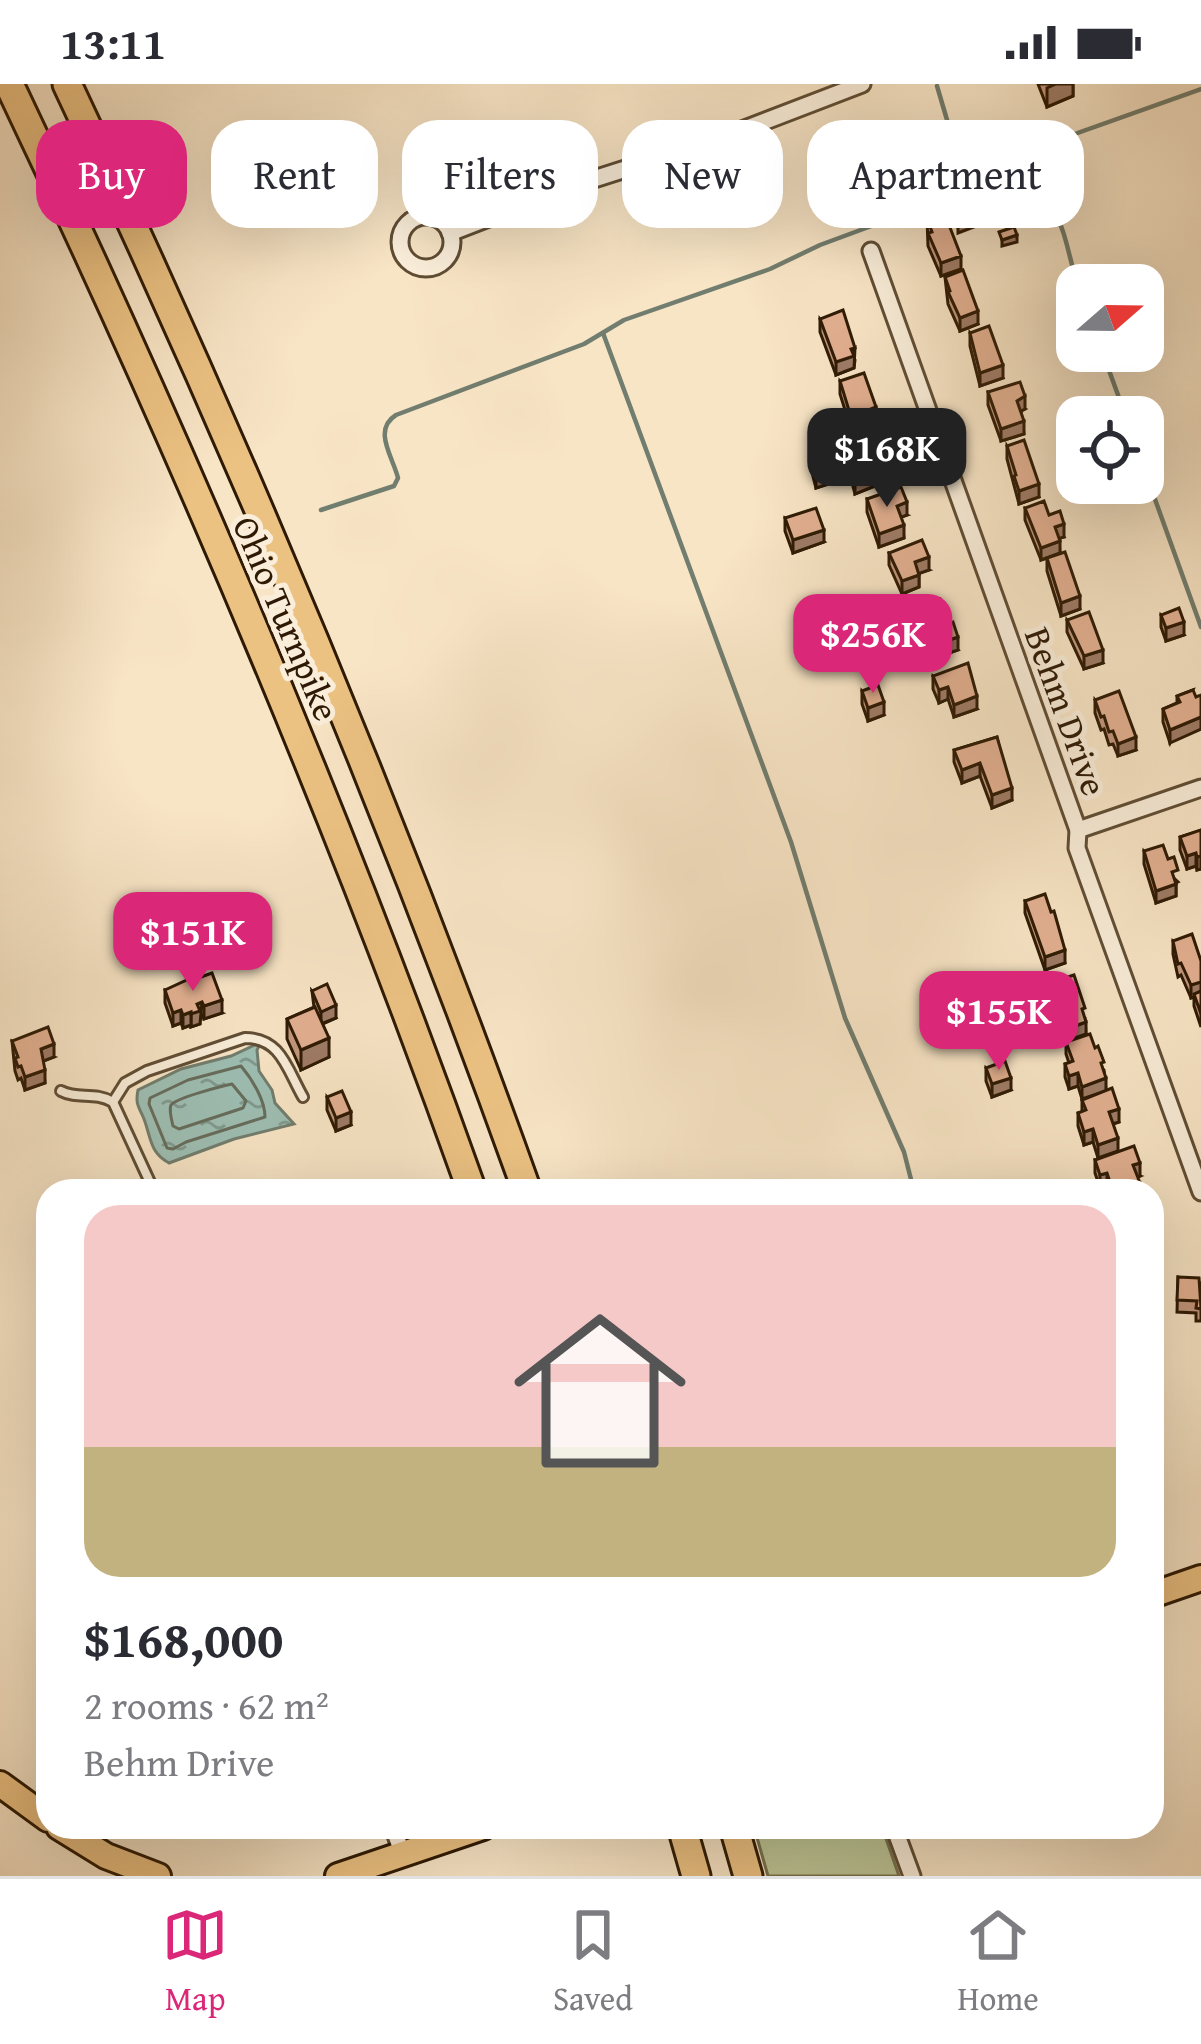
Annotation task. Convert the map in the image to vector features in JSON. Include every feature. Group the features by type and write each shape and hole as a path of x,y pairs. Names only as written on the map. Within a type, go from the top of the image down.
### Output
{"highway":[{"name":"Ohio Turnpike","path":"9,84 254,631 369,914 468,1179"},
{"name":"Ohio Turnpike","path":"67,84 217,409 321,654 389,820 523,1179"},
{"path":"685,1839 696,1876"},
{"path":"737,1839 748,1876"}],"main road":[{"path":"1164,1591 1201,1578"},
{"path":"0,1784 36,1810"},
{"path":"78,1839 127,1871 158,1876"},
{"path":"338,1876 449,1839"}],"street":[{"path":"450,233 862,84"},
{"name":"Behm Drive","path":"871,251 1078,830 1078,848 1201,1192"},
{"path":"1078,830 1201,788"},
{"path":"398,1839 404,1855"},
{"path":"898,1839 912,1876"}],"lane":[{"path":"113,1102 124,1083 147,1071 245,1038 262,1038 276,1047 303,1097"},
{"path":"61,1091 113,1102 148,1179"}],"green space":[{"path":"757,1839 886,1839 899,1876 768,1876"}],"water":[{"path":"261,1042 259,1071 275,1103 294,1124 169,1163 158,1155 138,1105 138,1090 181,1069 231,1056"}],"building":[{"path":"931,228 950,228 961,256 941,263 928,233"},
{"path":"1014,228 1017,235 1002,240 999,232"},
{"path":"963,270 978,311 960,318 945,277"},
{"path":"843,310 854,356 836,362 820,319"},
{"path":"989,326 1003,365 980,373 970,333"},
{"path":"864,373 876,407 851,417 840,381"},
{"path":"1020,382 1025,396 1017,401 1024,421 1001,429 988,392"},
{"path":"883,429 890,468 855,481 851,466 867,461 860,436"},
{"path":"1024,440 1039,484 1019,491 1007,446"},
{"path":"833,441 841,468 816,475 810,452"},
{"path":"901,487 907,502 897,506 904,525 879,534 867,499"},
{"path":"1044,501 1049,515 1060,511 1064,524 1055,527 1060,541 1041,548 1025,508"},
{"path":"816,508 824,530 793,540 785,518"},
{"path":"922,540 929,557 915,562 919,575 902,581 889,553"},
{"path":"1065,552 1080,596 1061,603 1047,558"},
{"path":"940,599 958,637 926,648 922,637 932,634 927,621 918,624 912,608"},
{"path":"1179,608 1184,622 1166,628 1161,615"},
{"path":"1089,612 1103,650 1084,656 1067,620"},
{"path":"968,663 977,696 954,705 948,687 939,690 933,676"},
{"path":"878,685 884,702 868,708 862,691"},
{"path":"1193,690 1196,697 1201,695 1201,717 1170,730 1163,709"},
{"path":"1119,691 1136,737 1118,744 1095,700"},
{"path":"997,737 1012,788 992,795 980,763 962,770 954,750"},
{"path":"1201,830 1201,856 1187,856 1180,837"},
{"path":"1163,845 1168,859 1174,857 1176,884 1156,891 1144,851"},
{"path":"1045,894 1065,950 1045,957 1025,901"},
{"path":"1192,934 1201,961 1201,982 1191,985 1178,964 1173,941"},
{"path":"212,973 222,1000 197,1004 200,1011 191,1014 173,1013 165,990"},
{"path":"1074,975 1086,1022 1064,1030 1047,984"},
{"path":"327,984 336,1005 321,1012 312,991"},
{"path":"315,1007 329,1038 301,1050 287,1019"},
{"path":"48,1027 54,1044 41,1049 45,1070 25,1077 12,1041"},
{"path":"1090,1034 1106,1078 1082,1087 1078,1073 1069,1076 1065,1064 1073,1061 1066,1042"},
{"path":"1005,1061 1011,1078 992,1084 986,1068"},
{"path":"1112,1088 1119,1109 1109,1112 1118,1138 1098,1145 1093,1129 1084,1132 1078,1113 1086,1110 1082,1100"},
{"path":"342,1091 351,1112 336,1118 327,1097"},
{"path":"1134,1146 1140,1163 1133,1165 1138,1179 1109,1179 1107,1173 1100,1175 1095,1160"},
{"path":"1178,1277 1199,1278 1201,1309 1196,1308 1197,1301 1177,1300"}],"waterway":[{"path":"321,510 394,486 398,478 385,428 396,415 584,344 624,320 770,269 920,208 937,196 950,157 950,130 937,86"},
{"path":"1084,131 1201,89"},
{"path":"1062,228 1072,264"},
{"path":"603,333 791,842 845,1018 904,1152 911,1179"},
{"path":"1110,372 1118,396"},
{"path":"1157,504 1201,627"}]}
